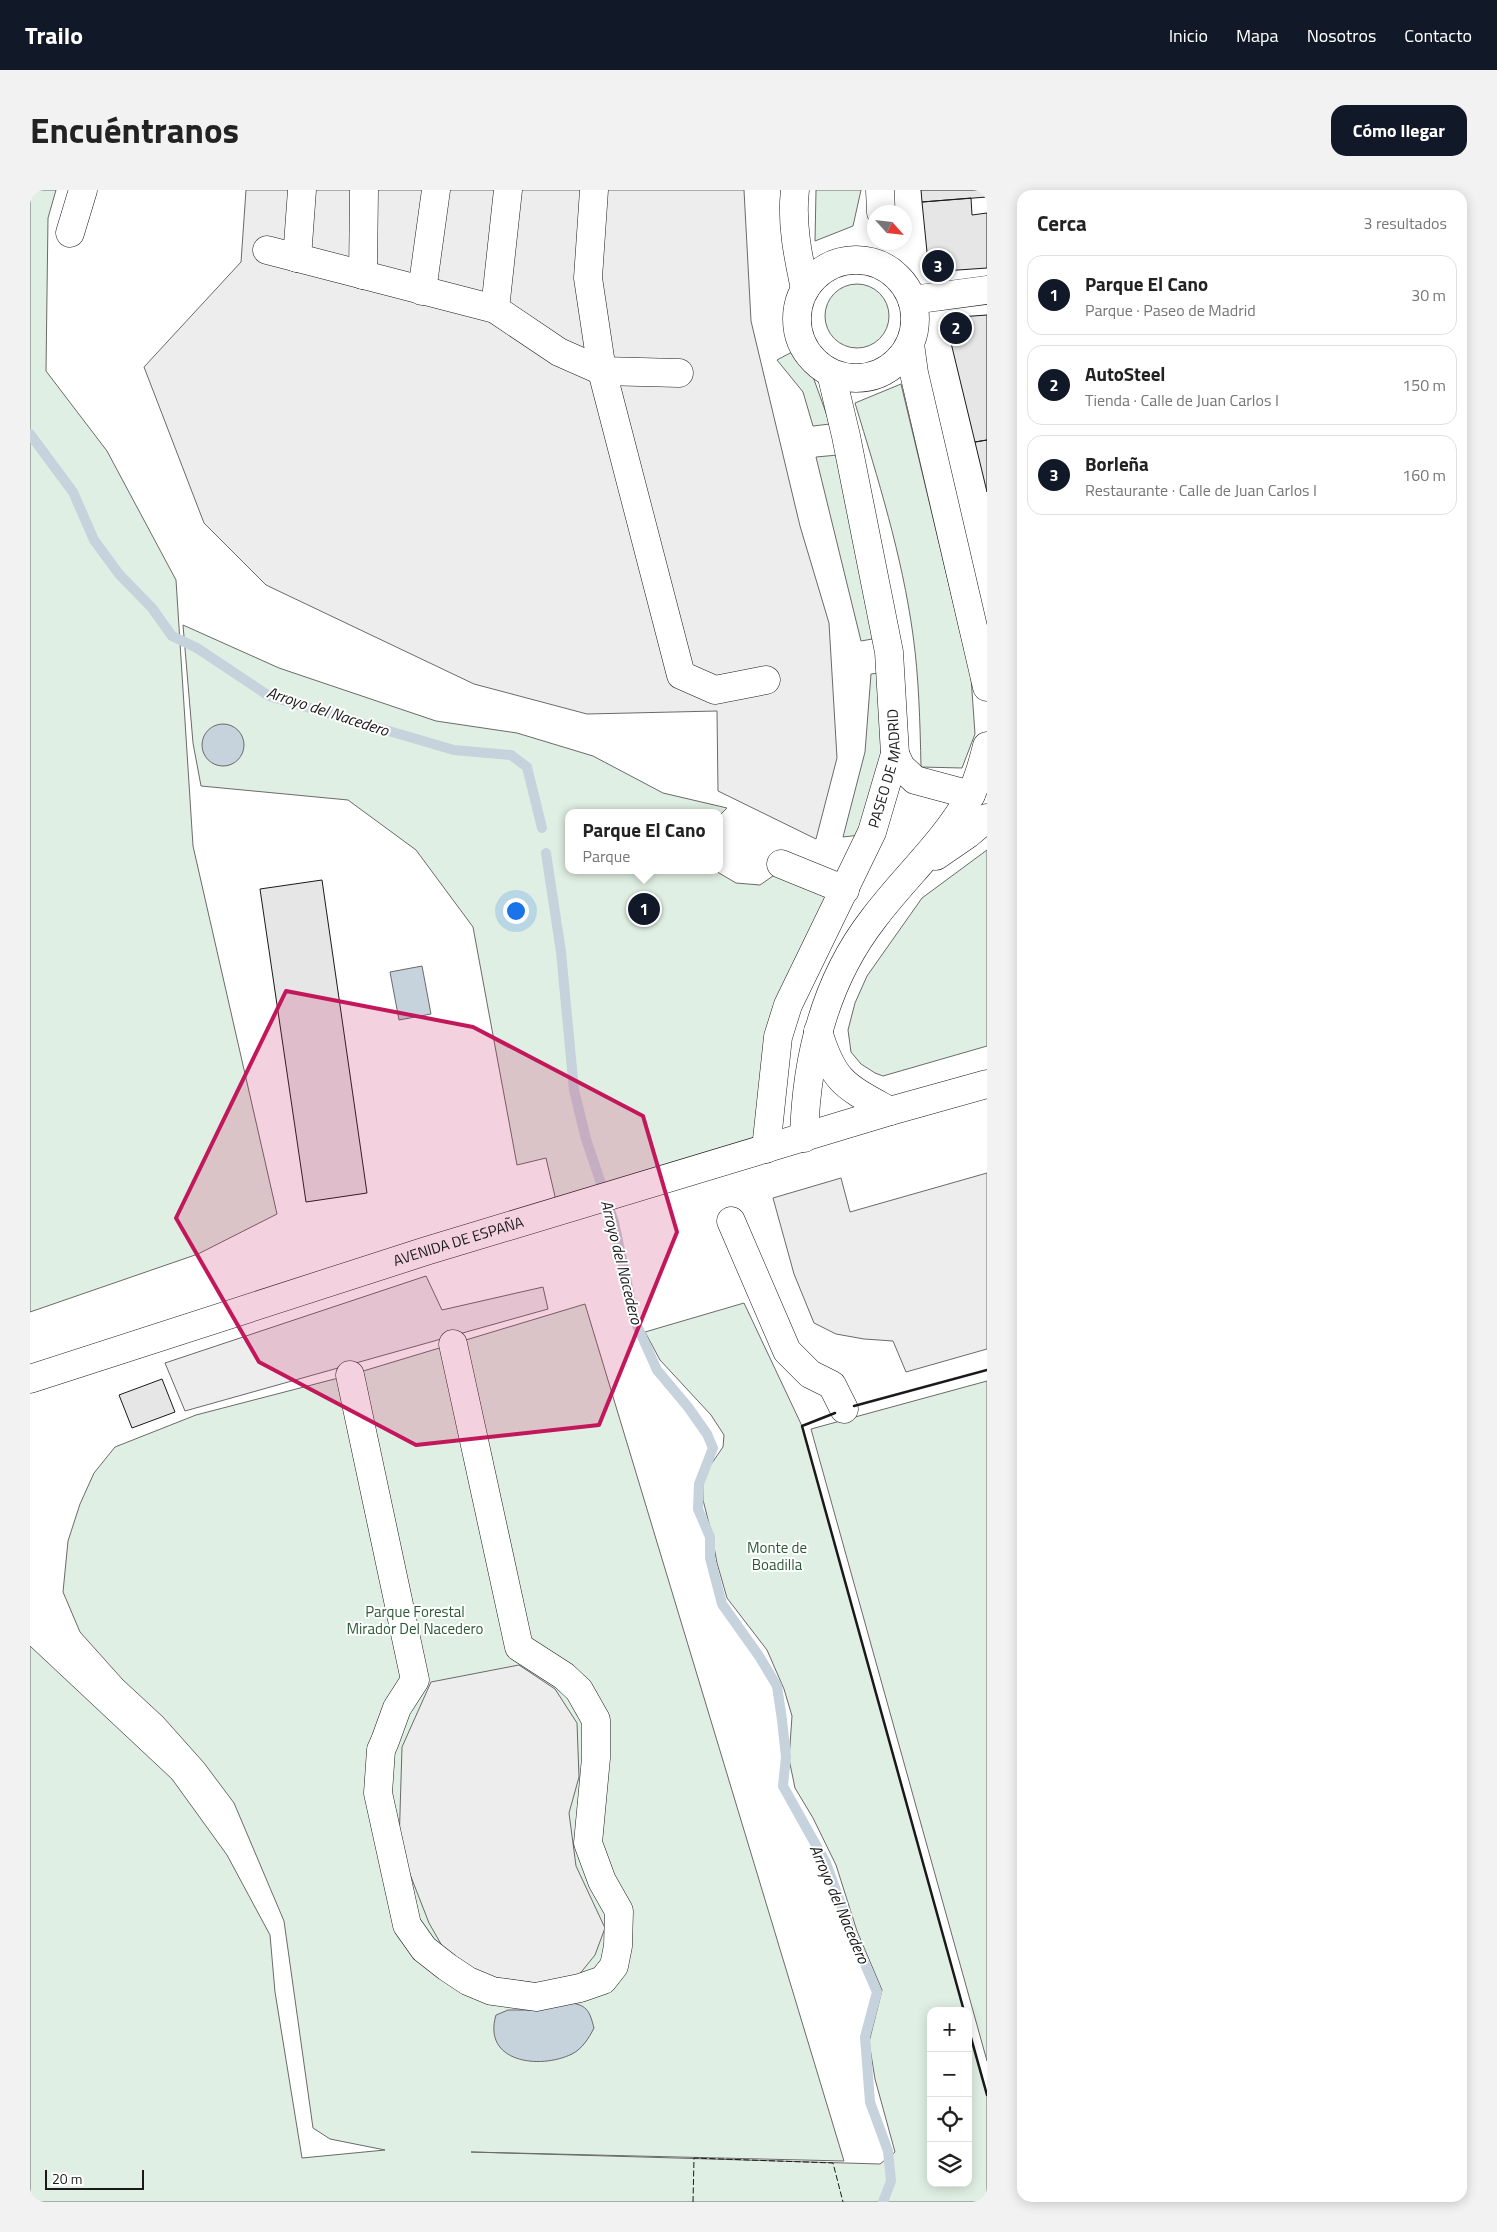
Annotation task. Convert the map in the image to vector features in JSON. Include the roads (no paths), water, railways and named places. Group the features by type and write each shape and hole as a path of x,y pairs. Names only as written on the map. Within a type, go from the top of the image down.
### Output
{"street":[{"path":"70,234 83,190"},
{"path":"298,258 302,190"},
{"path":"363,275 364,190"},
{"path":"422,291 436,190"},
{"path":"494,309 508,190"},
{"path":"594,190 588,278 602,371 681,675 715,690 766,680"},
{"path":"795,190 793,210 799,261 805,289"},
{"path":"880,190 881,205"},
{"path":"267,250 494,309 559,352 602,371 679,373"},
{"path":"910,344 896,362 876,375 853,378 831,373 815,362 804,347 798,330 798,308 805,289 820,272 840,262 884,255 912,300 915,322 910,344 914,373 987,687"},
{"path":"912,300 987,290"},
{"name":"PASEO DE MADRID","path":"766,1149 778,1037 788,1005 872,832 895,754 889,652 846,436 831,373"},
{"path":"804,1138 804,1111 811,1056 825,1007 843,963 873,918 957,817 971,795 987,746"},
{"path":"895,754 901,767 915,780 971,795"},
{"path":"912,872 968,834 987,818"},
{"path":"781,864 845,890"},
{"path":"818,1031 826,1057 836,1075 855,1092 890,1111"},
{"name":"AVENIDA DE ESPAÑA","path":"30,1378 426,1251 890,1111 987,1084"},
{"path":"731,1221 787,1351 810,1374 832,1385 844,1409"},
{"path":"350,1375 415,1680 396,1708 382,1750 378,1793 407,1925 424,1949 447,1967 468,1980 492,1991 536,1997 580,1988 603,1980 614,1966 618,1946 619,1911 602,1881 588,1843 596,1758 596,1720 579,1690 564,1676 519,1647 453,1344"}],"waterway":[{"name":"Arroyo del Nacedero","path":"30,434 73,492 94,540 119,574 152,608 172,636 197,648 269,696 454,750 511,755 527,767 542,828"},
{"name":"Arroyo del Nacedero","path":"546,853 561,952 574,1090 586,1139 614,1222 635,1321 657,1370 688,1407 707,1434 713,1448 699,1484 698,1509 710,1537 710,1558 722,1604 759,1656 777,1686 786,1757 783,1786 826,1863 851,1932 877,1992 865,2037 870,2102 888,2151 891,2181 883,2202"}],"place":[{"name":"Borleña","path":"938,266"},
{"name":"AutoSteel","path":"956,328"},
{"name":"Parque El Cano","path":"644,909"}],"park label":[{"name":"Monte de Boadilla","path":"777,1556"},
{"name":"Parque Forestal Mirador Del Nacedero","path":"415,1620"}]}
